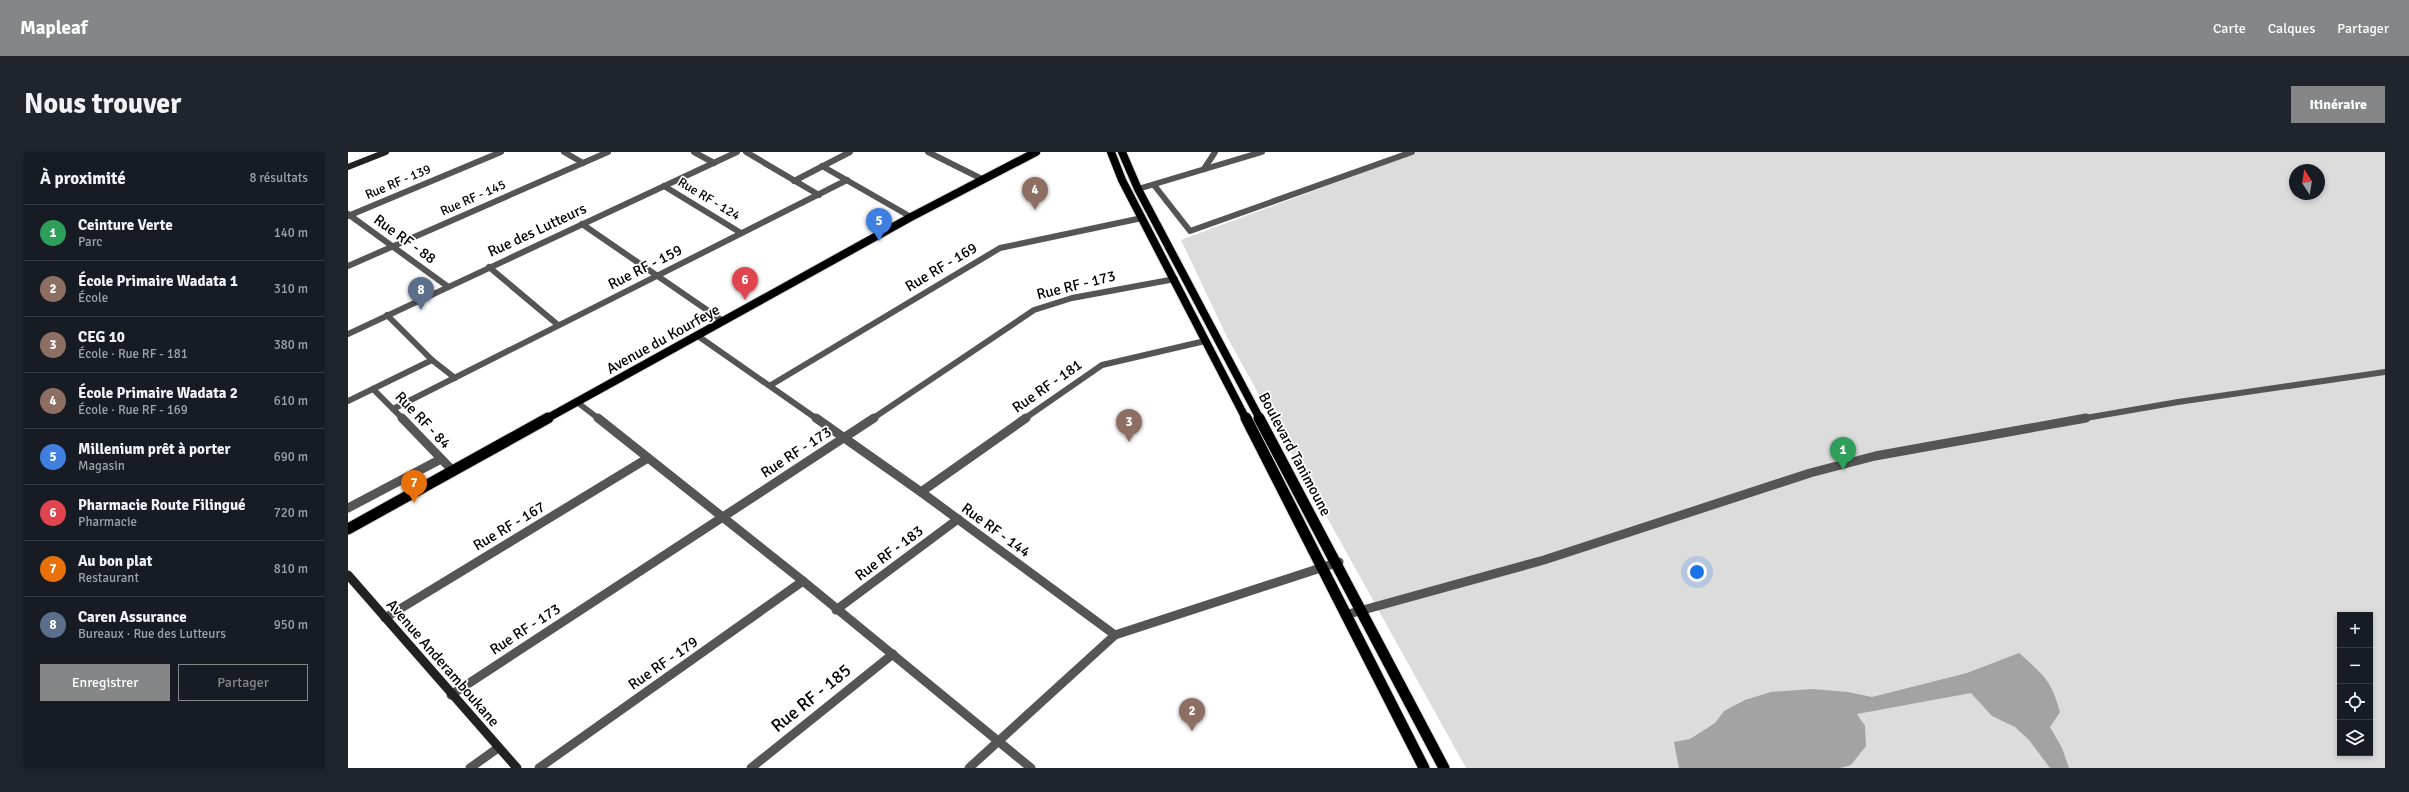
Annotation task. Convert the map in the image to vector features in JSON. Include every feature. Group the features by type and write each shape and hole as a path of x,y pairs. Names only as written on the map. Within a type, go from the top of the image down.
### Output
{"main road":[{"name":"Avenue du Kourfeye","path":"348,529 911,217 1036,152"},
{"name":"Boulevard Tanimoune","path":"1111,152 1122,180 1175,279 1424,768"},
{"name":"Boulevard Tanimoune","path":"1122,152 1138,190 1337,562 1360,611 1444,768"},
{"path":"1197,323 1208,320"}],"street":[{"path":"348,167 386,152"},
{"name":"Rue RF - 139","path":"349,215 501,152"},
{"path":"564,152 583,163"},
{"name":"Rue RF - 145","path":"348,266 608,152"},
{"path":"694,152 714,163"},
{"name":"Rue des Lutteurs","path":"348,334 447,286 737,152"},
{"path":"746,152 819,195"},
{"path":"794,180 850,152"},
{"path":"928,152 982,179"},
{"path":"1204,169 1215,152"},
{"path":"1138,190 1262,152"},
{"path":"1154,185 1190,231 1412,152"},
{"path":"822,166 911,217"},
{"name":"Rue RF - 159","path":"393,409 847,180"},
{"name":"Rue RF - 124","path":"664,186 741,233"},
{"name":"Rue RF - 88","path":"349,215 447,286"},
{"name":"Rue RF - 169","path":"771,385 995,250 1142,218"},
{"path":"582,224 723,321"},
{"path":"488,267 558,325"},
{"name":"Rue RF - 173","path":"451,695 721,517 845,438 1034,310 1072,298 1175,279"},
{"path":"387,315 432,360 455,378"},
{"name":"Rue RF - 144","path":"698,336 771,385 921,492 1115,635"},
{"name":"Rue RF - 181","path":"921,492 1102,365 1206,341"},
{"path":"348,401 432,360"},
{"path":"1345,615 1544,560 1664,519 1810,473 1875,456 2178,402 2385,372"},
{"name":"Rue RF - 84","path":"373,389 453,471"},
{"path":"577,402 893,654 1032,768"},
{"name":"Rue RF - 167","path":"385,618 648,458"},
{"path":"348,508 441,459"},
{"name":"Rue RF - 183","path":"836,610 958,519"},
{"path":"969,768 1115,635 1337,562"},
{"name":"Avenue Anderamboukane","path":"348,575 451,695 517,768"},
{"name":"Rue RF - 179","path":"539,768 803,582"},
{"name":"Rue RF - 185","path":"751,768 893,654"},
{"path":"470,768 498,748"}],"shaded area":[{"path":"1418,152 2385,152 2385,768 1466,768 1227,337 1181,240"},
{"path":"2019,653 2045,678 2057,701 2060,712 2050,727 2062,748 2069,768 2050,768 2029,740 2015,727 1992,716 1971,693 1857,714 1865,726 1866,746 1851,765 1840,768 1679,768 1674,742 1690,739 1715,723 1724,711 1745,700 1771,692 1812,689 1848,692 1872,697 1967,673"}],"place":[{"name":"École Primaire Wadata 2","path":"1035,210"},
{"name":"Millenium prêt à porter","path":"879,241"},
{"name":"Pharmacie Route Filingué","path":"745,300"},
{"name":"Caren Assurance","path":"421,310"},
{"name":"CEG 10","path":"1129,442"},
{"name":"Ceinture Verte","path":"1843,470"},
{"name":"Au bon plat","path":"414,503"},
{"name":"École Primaire Wadata 1","path":"1192,731"}]}
